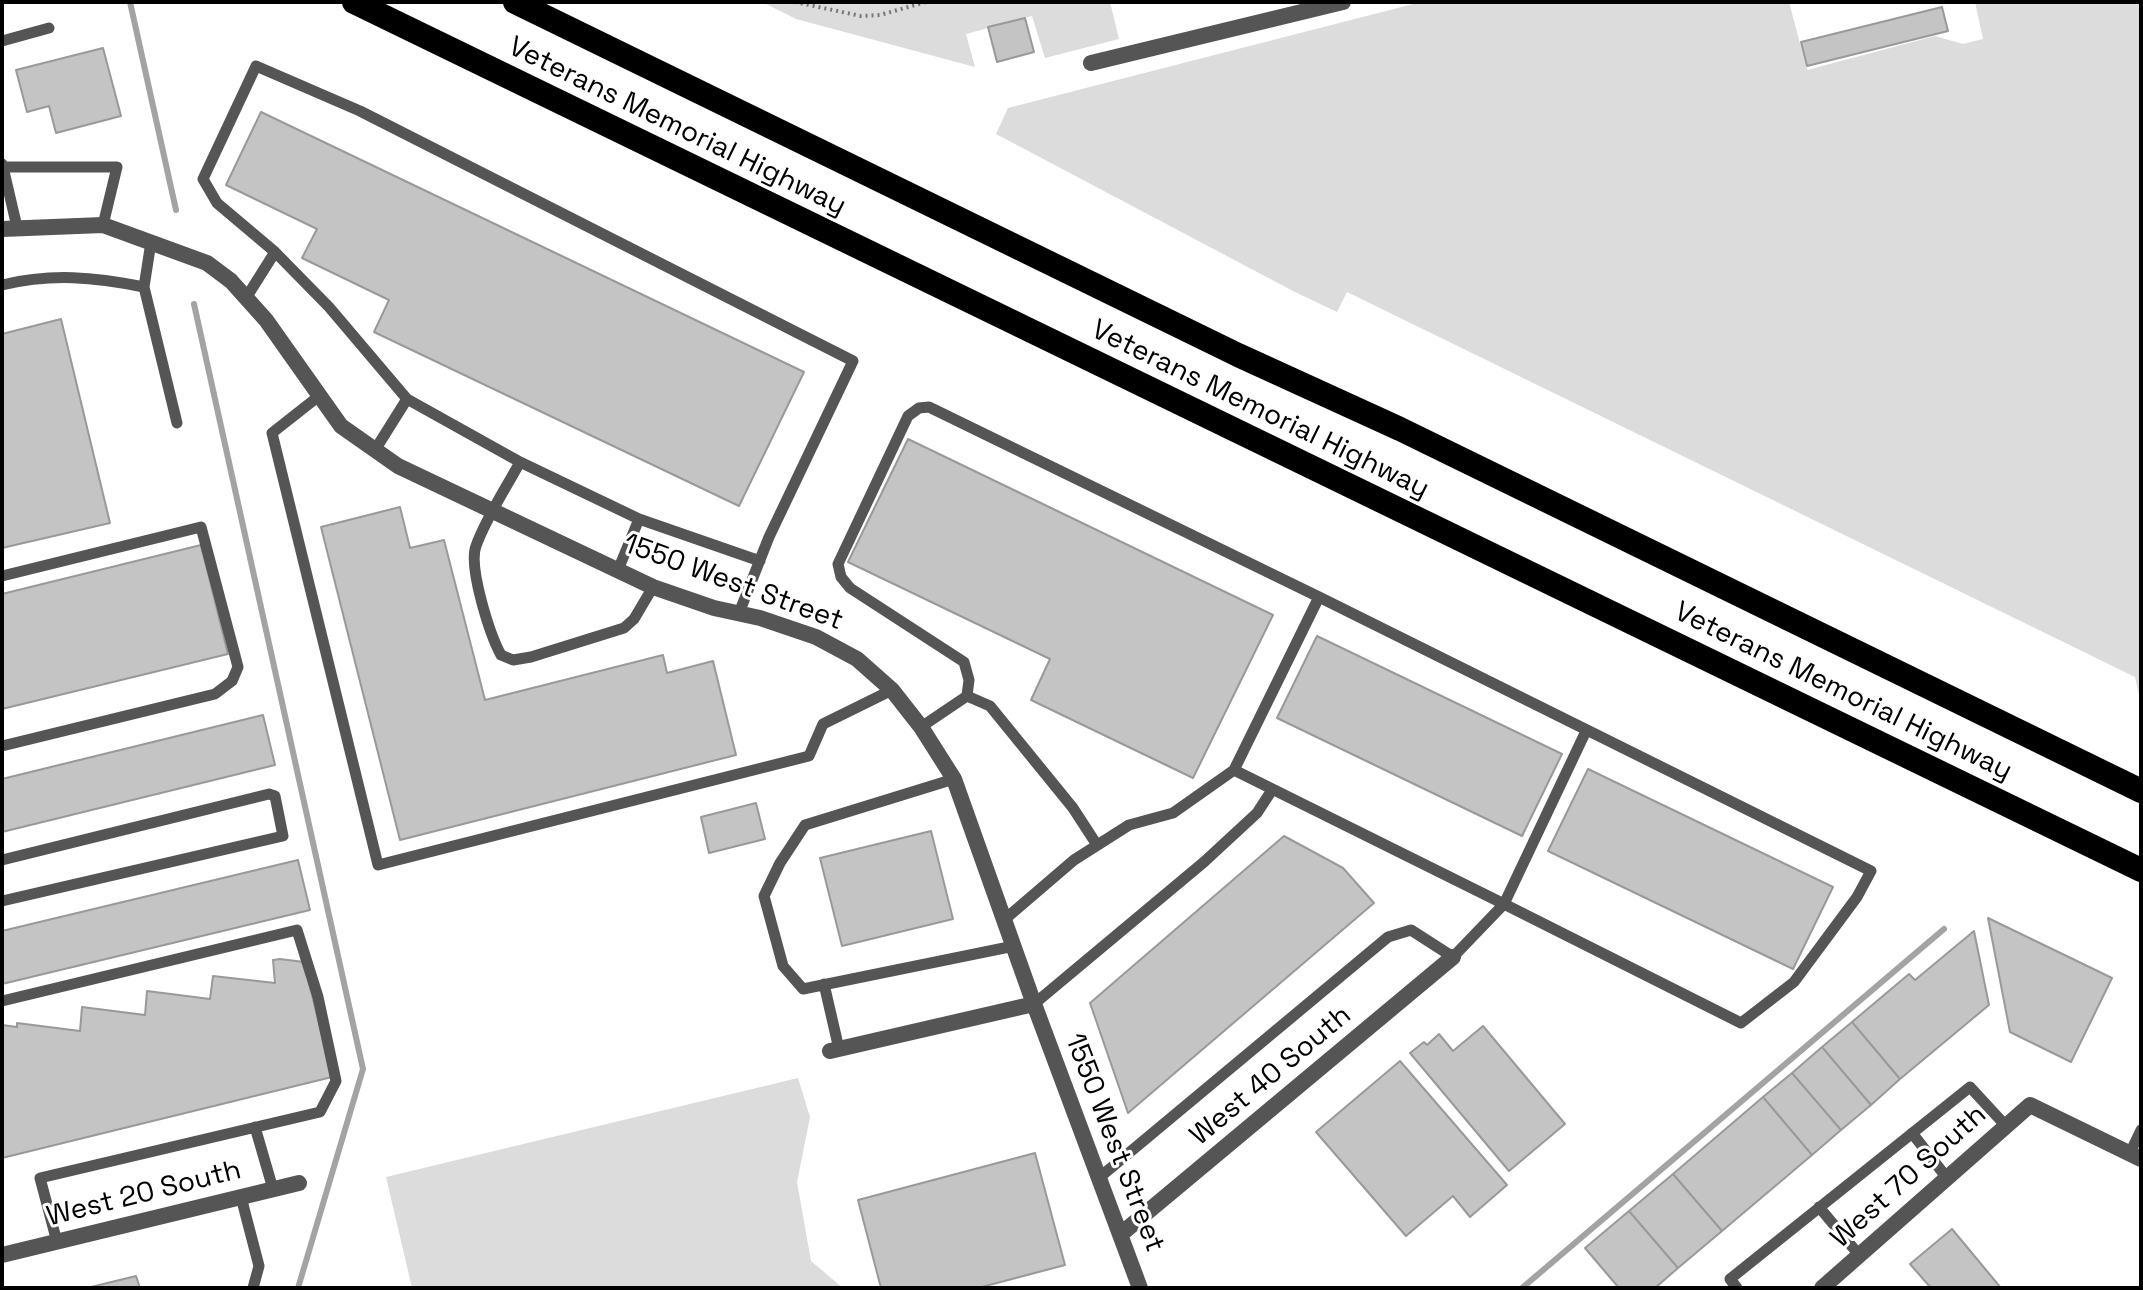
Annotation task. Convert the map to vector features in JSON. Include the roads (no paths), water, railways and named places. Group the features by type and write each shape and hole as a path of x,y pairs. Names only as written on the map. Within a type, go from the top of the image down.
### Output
{"highway":[{"name":"Veterans Memorial Highway","path":"354,2 2141,870"},
{"name":"Veterans Memorial Highway","path":"515,2 2141,791"}],"street":[{"path":"1091,63 1343,2"},
{"path":"10,228 103,225"},
{"name":"1550 West Street","path":"103,225 207,263 231,281 266,320 341,426 398,466 653,587 816,637 857,659 892,690 921,727 954,779 1140,1288"},
{"name":"West 40 South","path":"1121,1234 1453,957"},
{"path":"835,1050 1034,1004"},
{"name":"West 70 South","path":"1822,1288 2030,1105 2135,1156"},
{"name":"West 20 South","path":"2,1255 299,1183"}],"lane":[{"path":"2,41 49,28"},
{"path":"739,613 853,361 360,111 256,66 203,179 217,203 275,252 329,307 407,399 520,462 639,519 760,561"},
{"path":"10,228 2,166 117,167 103,225"},
{"path":"151,242 144,287 177,423"},
{"path":"246,298 275,252"},
{"path":"2,285 36,277 104,279 144,287"},
{"path":"319,396 272,433 378,865 809,756 823,724 892,690"},
{"path":"375,450 407,399"},
{"path":"921,727 967,696 969,680 964,662 850,588 841,577 838,564 908,416 919,408 929,407 1871,871 1857,897 1794,982 1741,1023 1234,770"},
{"path":"520,462 474,549 475,572 494,642 501,655 513,660 531,657 624,628 634,619 653,587"},
{"path":"618,570 639,519"},
{"path":"2,576 201,527 238,667 232,681 215,694 2,746"},
{"path":"1004,920 1074,860 1097,845 1129,825 1173,813 1234,770 1319,597"},
{"path":"967,696 990,706 1073,808 1097,845"},
{"path":"1100,1177 1388,937 1411,930 1453,957 1504,904 1586,731"},
{"path":"954,779 805,825 780,863 764,896 783,966 803,989 1014,946"},
{"path":"1034,1004 1204,862 1257,813 1272,790"},
{"path":"2,860 269,794 275,796 283,836 2,901"},
{"path":"2,1001 297,930 318,997 336,1081 320,1112 40,1178 57,1242"},
{"path":"824,984 835,1050"},
{"path":"1737,1288 1730,1279 1970,1087 2006,1126"},
{"path":"255,1127 273,1189"},
{"path":"2135,1156 2141,1130"},
{"path":"1912,1133 1947,1178"},
{"path":"241,1197 259,1266 253,1288"},
{"path":"1819,1207 1860,1256"}],"waterway":[{"path":"130,2 176,210"},
{"path":"194,304 363,1069 298,1288"},
{"path":"1522,1288 1944,929"}]}
